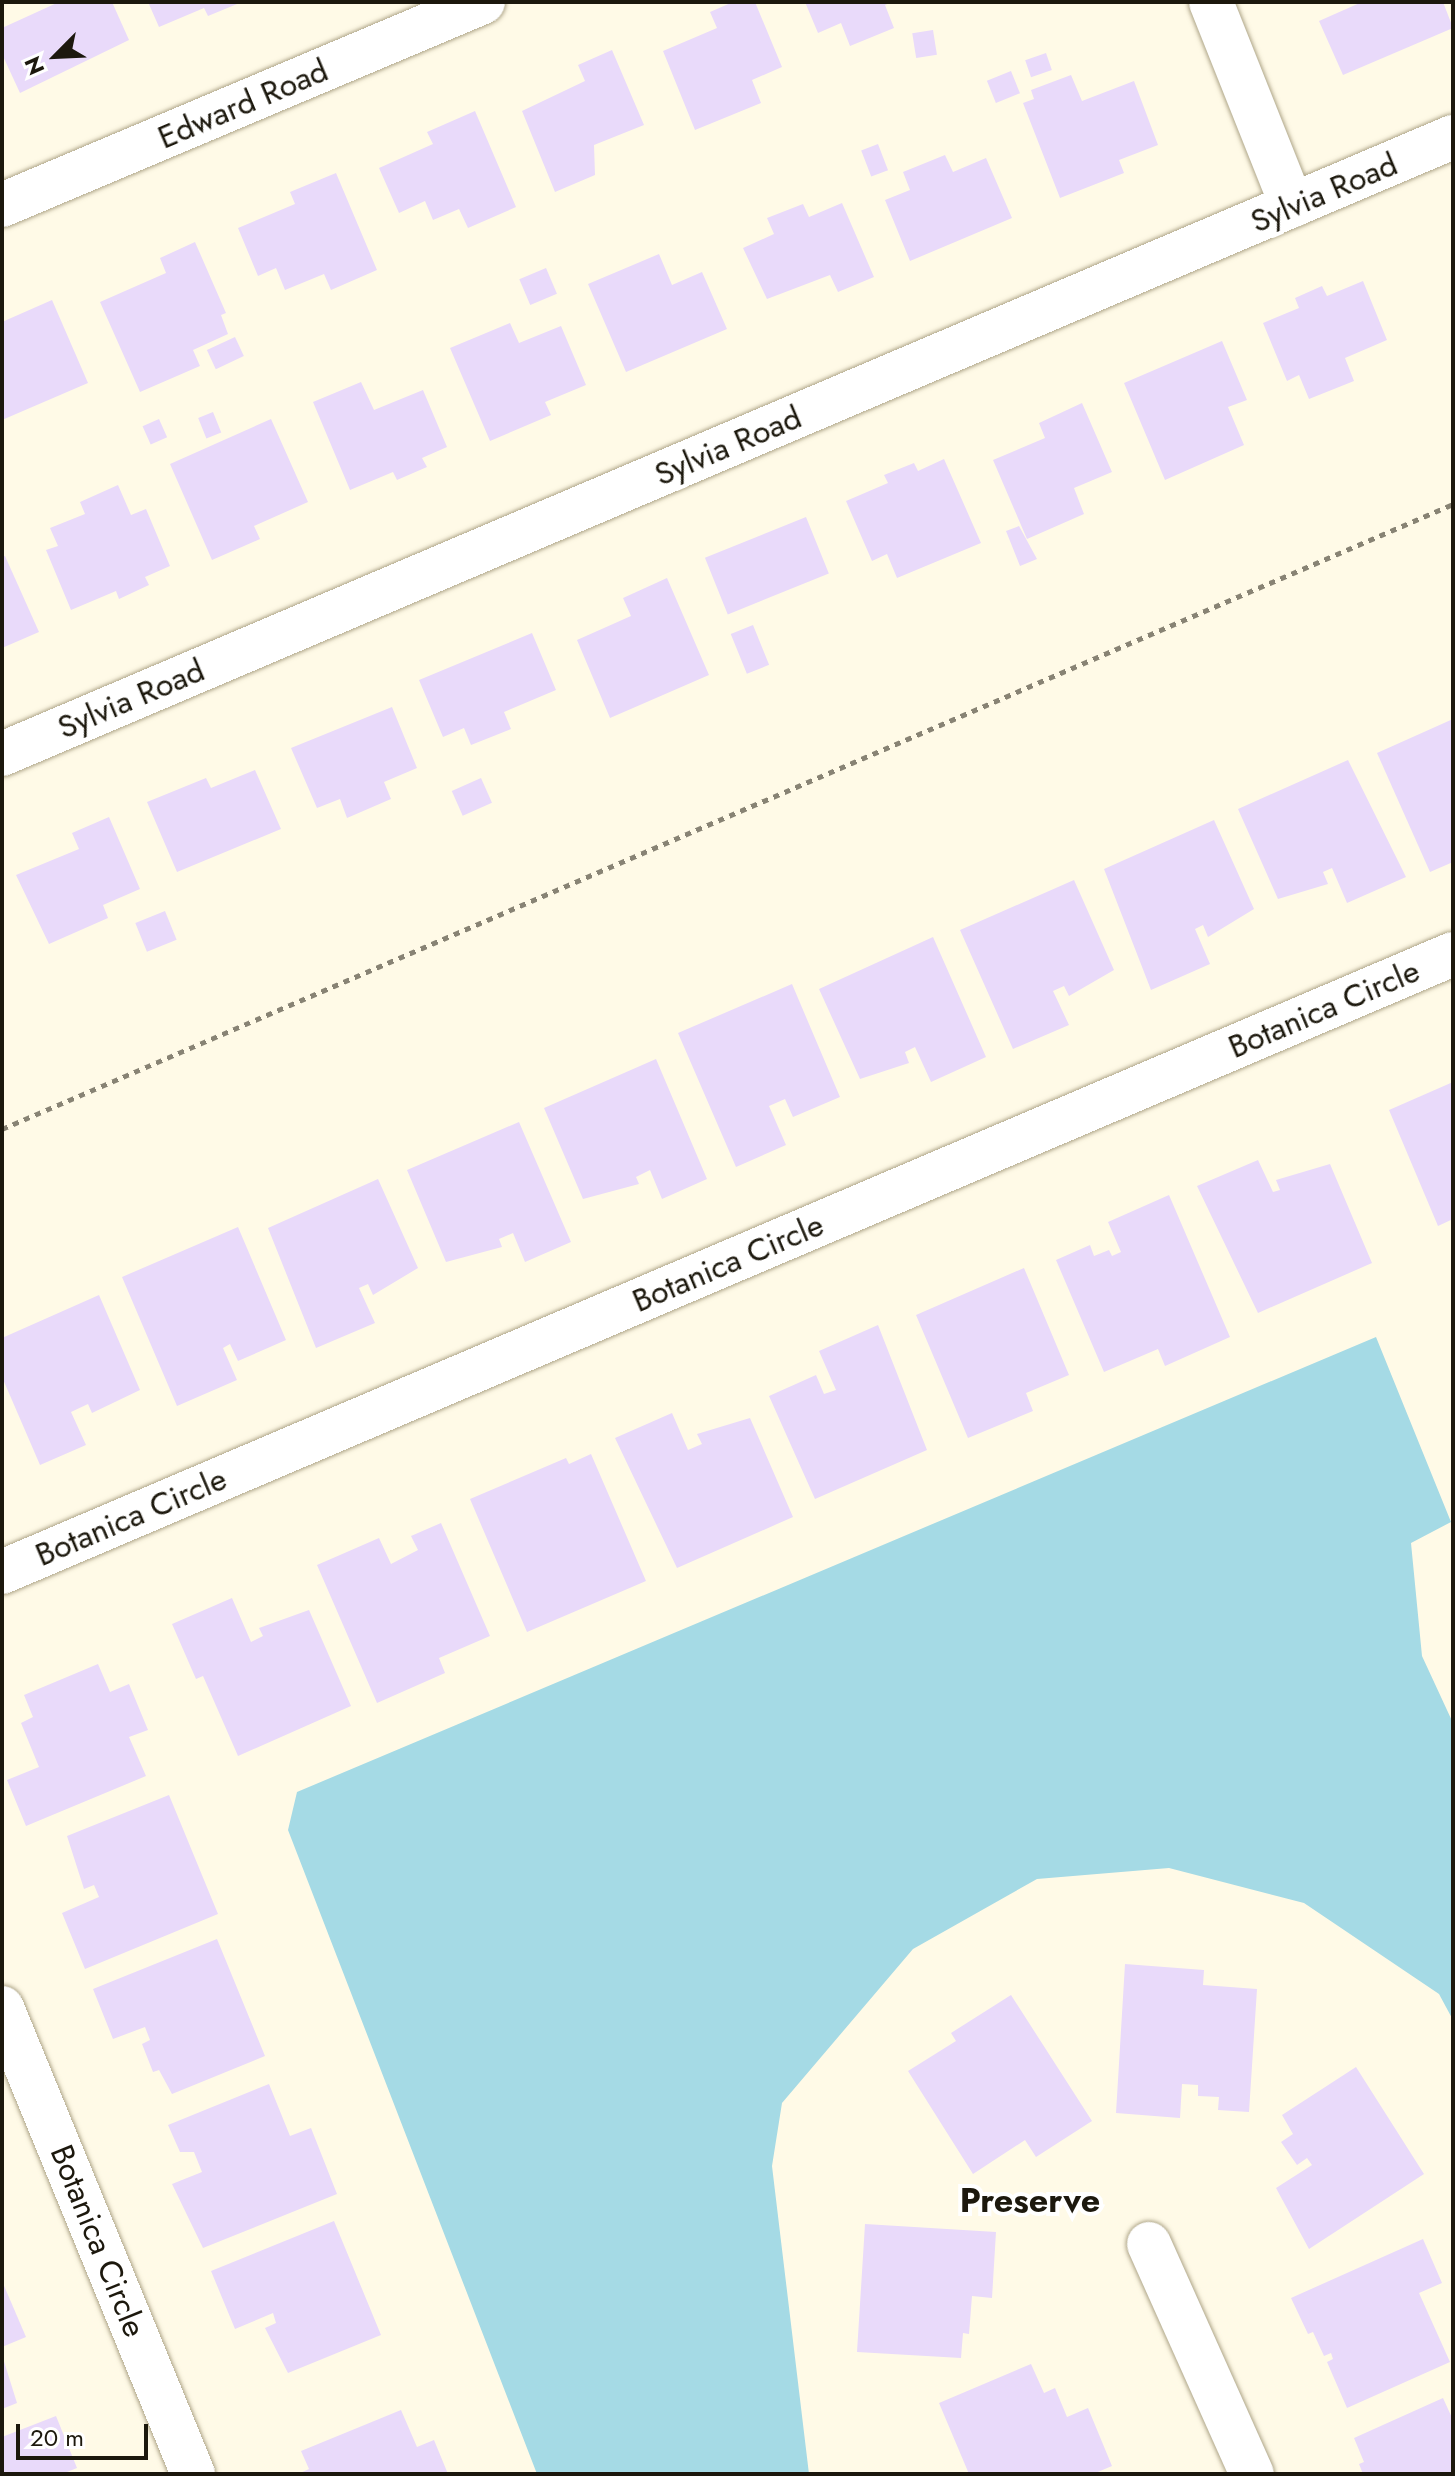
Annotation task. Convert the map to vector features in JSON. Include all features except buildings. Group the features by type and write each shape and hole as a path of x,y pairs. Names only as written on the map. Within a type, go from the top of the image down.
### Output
{"street":[{"name":"Edward Road","path":"2,205 483,2"},
{"path":"1211,2 1292,206"},
{"name":"Sylvia Road","path":"2,754 1453,137"},
{"name":"Botanica Circle","path":"2,1572 1453,954"},
{"name":"Botanica Circle","path":"2,2008 193,2474"},
{"path":"1149,2244 1252,2474"}],"path":[{"path":"2,1129 1453,504"}],"water":[{"path":"1376,1337 1451,1522 1411,1543 1422,1656 1453,1723 1453,2020 1439,1994 1304,1903 1169,1868 1037,1879 913,1949 782,2103 772,2166 809,2474 537,2474 288,1830 297,1792"}],"district":[{"name":"Preserve","path":"1030,2201"}]}
